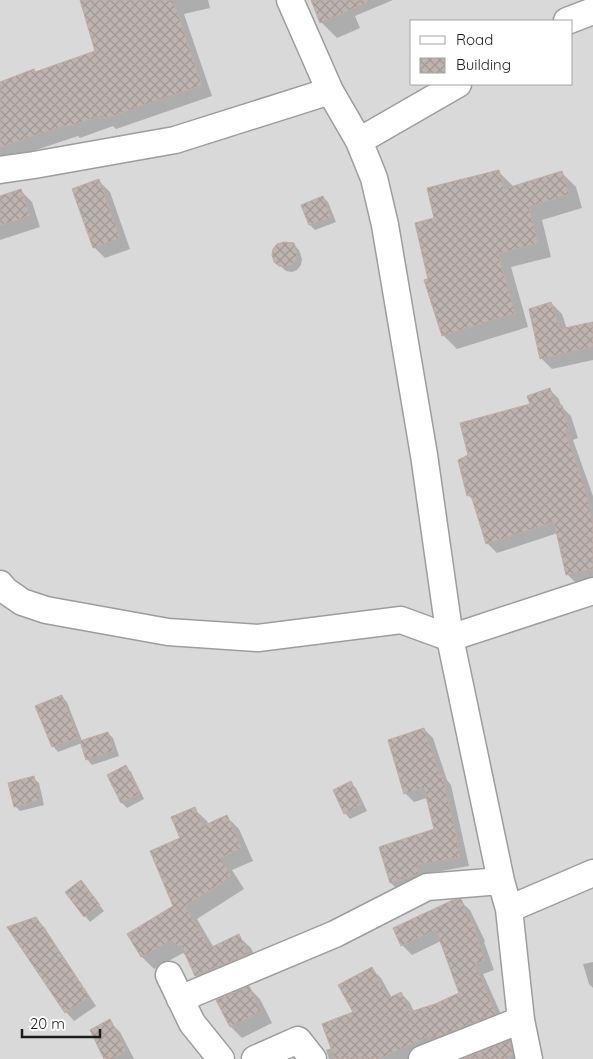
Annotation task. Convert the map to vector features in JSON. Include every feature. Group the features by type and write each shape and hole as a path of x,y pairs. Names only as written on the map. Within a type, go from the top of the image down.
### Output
{"street":[{"path":"290,0 330,91 359,141 374,178 386,230 424,455 450,638 501,881 509,908 520,1020 530,1059"},
{"path":"569,20 593,11"},
{"path":"359,141 456,85"},
{"path":"0,170 175,140 330,91"},
{"path":"0,584 22,602 46,610 168,632 258,638 401,620 450,638 593,590"},
{"path":"509,908 593,873"},
{"path":"180,999 335,934 427,887 501,881"},
{"path":"169,975 192,1023 221,1059"},
{"path":"422,1059 520,1020"},
{"path":"255,1059 298,1040 313,1059"}],"shaded area":[{"path":"0,0 593,0 593,1059 0,1059"}],"building":[{"path":"80,0 173,0 202,85 104,119 103,115 0,147 0,82 34,69 35,72 95,51"},
{"path":"311,0 373,0 320,23"},
{"path":"499,170 504,189 562,171 569,194 529,207 538,243 498,254 515,313 442,336 424,280 428,279 415,223 434,218 427,188"},
{"path":"99,179 120,238 93,248 72,189"},
{"path":"21,189 30,216 0,226 0,196"},
{"path":"323,196 331,217 309,225 301,205"},
{"path":"284,242 294,243 297,253 296,260 292,265 286,267 279,266 274,262 272,255 273,249 277,244"},
{"path":"551,302 560,329 593,322 593,347 540,359 529,309"},
{"path":"550,388 556,406 562,405 569,428 565,430 586,492 593,523 593,569 566,575 554,522 486,544 471,495 467,496 458,460 468,455 460,423 530,404 527,396"},
{"path":"62,695 78,738 52,747 35,706"},
{"path":"424,728 440,775 442,774 460,857 417,865 419,874 390,883 379,847 434,829 424,788 404,794 388,740"},
{"path":"108,732 114,751 86,760 80,741"},
{"path":"126,765 140,794 121,803 107,775"},
{"path":"34,776 40,800 14,807 8,783"},
{"path":"351,781 362,805 344,814 333,790"},
{"path":"195,807 203,826 227,815 242,848 220,858 232,876 185,906 210,948 239,934 248,954 195,976 181,945 177,948 172,940 141,957 127,934 173,906 150,851 180,838 171,817"},
{"path":"81,880 100,905 84,917 65,892"},
{"path":"461,899 476,932 485,960 475,964 496,1014 430,1040 429,1036 379,1059 335,1059 322,1024 353,1012 338,985 372,967 389,998 401,992 410,1012 435,1004 459,993 436,930 401,946 393,928 453,900"},
{"path":"36,917 89,997 65,1013 7,927"},
{"path":"249,986 261,1011 230,1027 216,1000"},
{"path":"110,1019 126,1051 111,1059 104,1059 90,1030"},
{"path":"510,1040 513,1055 503,1059 463,1059"}]}
